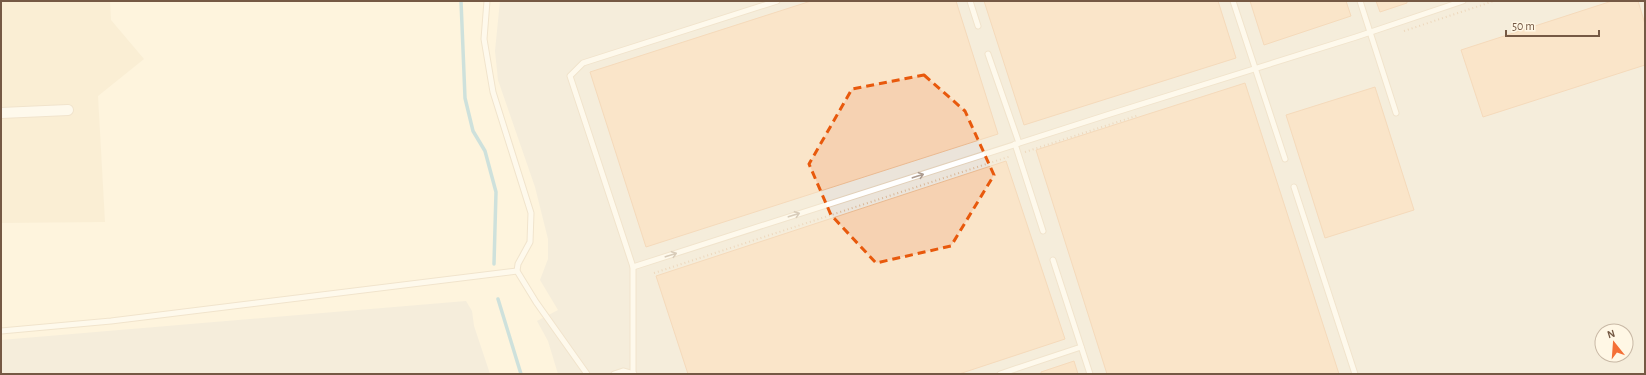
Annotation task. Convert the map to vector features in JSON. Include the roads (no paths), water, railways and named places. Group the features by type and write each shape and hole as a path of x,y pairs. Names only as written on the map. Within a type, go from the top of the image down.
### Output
{"street":[{"path":"1,113 68,110"}],"lane":[{"path":"487,1 484,40 493,92 531,213 530,242 518,264 517,271 536,302 587,374"},
{"path":"614,374 624,371 633,374 633,267 570,76 583,63 777,1"},
{"path":"970,1 978,26"},
{"path":"1233,1 1285,160"},
{"path":"1360,1 1396,113"},
{"path":"633,267 1256,69 1463,1"},
{"path":"988,54 1043,231"},
{"path":"1294,187 1355,374"},
{"path":"1053,260 1090,374"},
{"path":"1,331 111,321 517,271"},
{"path":"1000,374 1081,347"}],"waterway":[{"path":"461,1 465,98 473,131 485,151 496,192 494,264"},
{"path":"498,299 521,374"}]}
